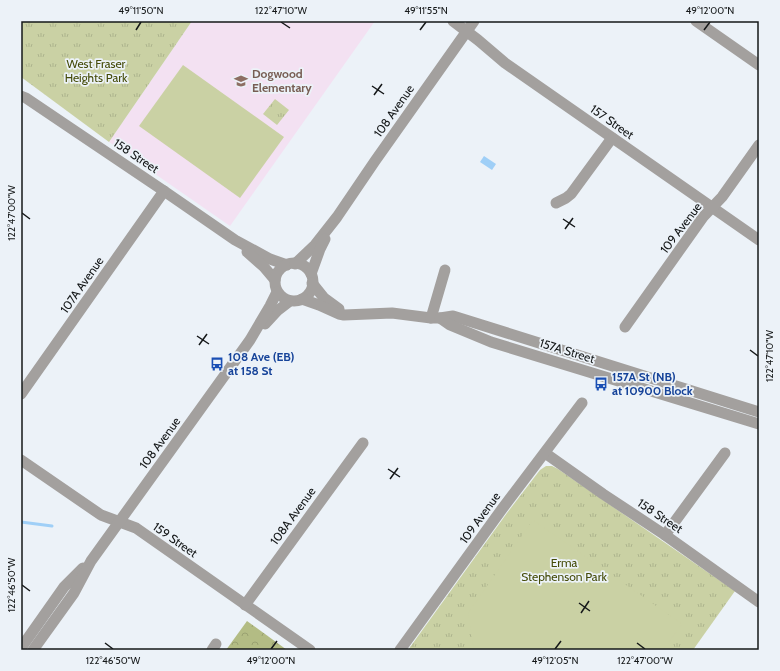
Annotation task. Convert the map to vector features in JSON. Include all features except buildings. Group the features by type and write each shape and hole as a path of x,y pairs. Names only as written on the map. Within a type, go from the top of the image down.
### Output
{"street":[{"name":"157 Street","path":"453,21 505,62 759,240"},
{"name":"108 Avenue","path":"291,264 316,245 474,21"},
{"path":"696,21 759,65"},
{"name":"158 Street","path":"21,96 235,240 270,259 291,264"},
{"path":"556,203 571,194 612,138"},
{"name":"109 Avenue","path":"625,327 703,217 722,197 759,145"},
{"name":"107A Avenue","path":"21,394 164,191"},
{"name":"108 Avenue","path":"312,279 320,249 337,217"},
{"name":"158 Street","path":"235,240 264,267 275,280"},
{"path":"291,264 304,267 312,279 309,293 302,299 296,301 285,299 277,292 275,286 275,280 279,271 291,264"},
{"path":"435,318 436,299 445,270"},
{"name":"157A Street","path":"312,279 324,298 340,309 357,314"},
{"name":"108 Avenue","path":"33,650 74,593 91,561 250,340 277,292"},
{"name":"157A Street","path":"302,299 339,314 392,313 435,318 453,316 759,412"},
{"name":"108 Avenue","path":"250,340 277,311 290,301"},
{"name":"157A Street","path":"435,318 491,342 759,424"},
{"name":"109 Avenue","path":"400,650 502,509 582,403"},
{"name":"108A Avenue","path":"245,605 362,443"},
{"name":"158 Street","path":"545,453 665,535 759,602"},
{"path":"665,535 725,453"},
{"name":"159 Street","path":"21,460 101,515 136,528 310,650"},
{"name":"108 Avenue","path":"21,648 64,587 91,561"}],"shaded area":[{"name":"Dogwood Elementary","path":"192,21 375,21 230,226 109,142"}],"green space":[{"name":"West Fraser Heights Park","path":"21,21 192,21 109,142 21,77"},
{"path":"183,65 284,137 240,198 139,126"},
{"path":"275,99 289,110 277,125 263,114"},
{"name":"Erma Stephenson Park","path":"546,466 552,466 558,469 735,591 693,650 408,650 507,513 540,470"},
{"path":"533,520 682,624 663,650 474,650 468,613"},
{"path":"247,621 287,650 226,650"}],"water":[{"path":"484,156 496,164 492,170 480,162"}],"waterway":[{"path":"21,522 52,526"}],"place":[{"name":"Dogwood Elementary","path":"241,81"},
{"name":"108 Ave (EB) at 158 St","path":"217,364"},
{"name":"157A St (NB) at 10900 Block","path":"601,384"}]}
